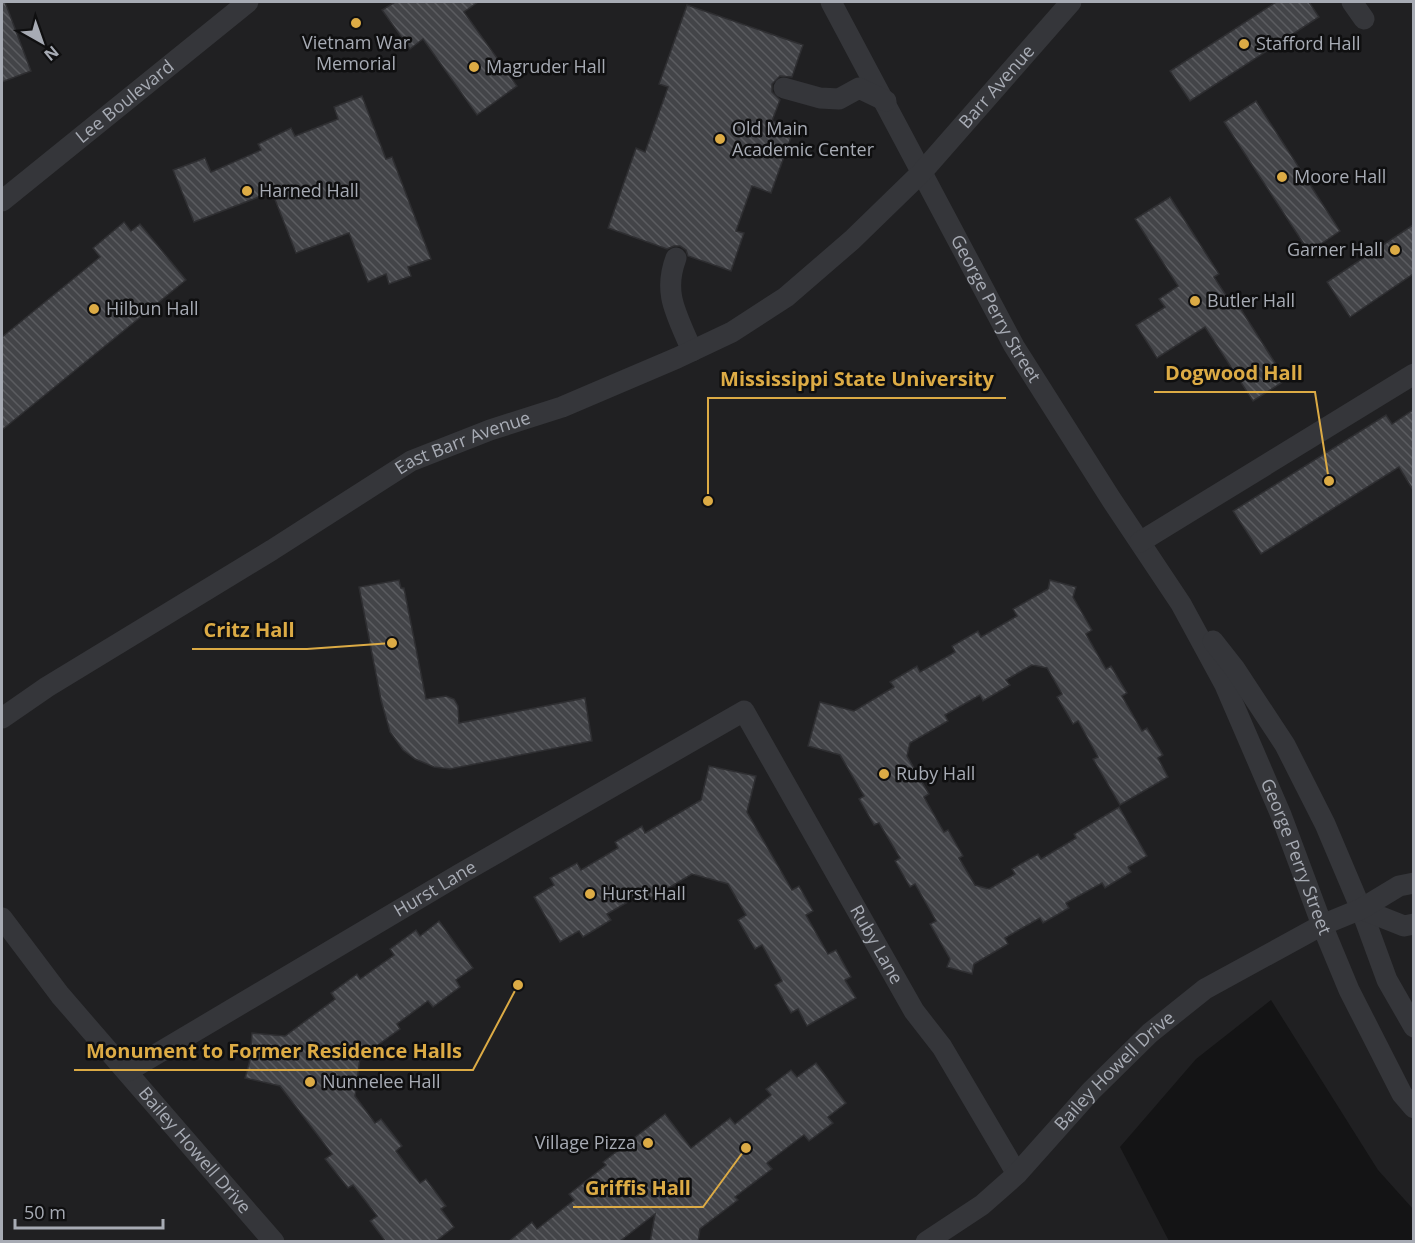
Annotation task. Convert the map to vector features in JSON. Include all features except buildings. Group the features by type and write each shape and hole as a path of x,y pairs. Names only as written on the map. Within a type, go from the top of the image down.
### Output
{"street":[{"name":"Lee Boulevard","path":"2,201 248,2"},
{"name":"George Perry Street","path":"831,2 886,101 1014,346 1181,604 1225,685 1281,815 1349,990 1402,1094 1413,1108"},
{"name":"Barr Avenue","path":"922,172 1071,2"},
{"path":"1353,2 1364,19"},
{"path":"784,87 830,99 839,99 859,88 886,101"},
{"name":"East Barr Avenue","path":"2,718 47,687 272,550 411,460 490,429 562,407 732,332 786,297 852,240 922,172"},
{"path":"2,181 31,178"},
{"path":"676,258 670,274 671,299 692,351"},
{"path":"1140,542 1413,374"},
{"name":"George Perry Street","path":"1181,604 1235,669 1285,745 1325,824 1361,909 1387,980 1413,1028"},
{"name":"Hurst Lane","path":"128,1071 460,874 744,711"},
{"name":"Ruby Lane","path":"744,711 914,1011 942,1047 1017,1174"},
{"path":"1361,909 1399,886 1413,883"},
{"path":"1361,909 1404,926 1413,924"},
{"name":"Bailey Howell Drive","path":"926,1242 982,1205 1017,1174 1092,1091 1150,1033 1205,989 1322,925 1361,909"},
{"name":"Bailey Howell Drive","path":"2,918 56,990 274,1242"}],"shaded area":[{"path":"2,2 1413,2 1413,1209 1378,1170 1271,1000 1196,1059 1120,1147 1169,1241 2,1242"}],"place":[{"name":"Vietnam War Memorial","path":"356,23"},
{"name":"Stafford Hall","path":"1244,44"},
{"name":"Magruder Hall","path":"474,67"},
{"name":"Old Main Academic Center","path":"720,139"},
{"name":"Moore Hall","path":"1282,177"},
{"name":"Harned Hall","path":"247,191"},
{"name":"Garner Hall","path":"1395,250"},
{"name":"Butler Hall","path":"1195,301"},
{"name":"Hilbun Hall","path":"94,309"},
{"name":"Dogwood Hall","path":"1329,481"},
{"name":"Mississippi State University","path":"708,501"},
{"name":"Critz Hall","path":"392,643"},
{"name":"Ruby Hall","path":"884,774"},
{"name":"Hurst Hall","path":"590,894"},
{"name":"Monument to Former Residence Halls","path":"518,985"},
{"name":"Nunnelee Hall","path":"310,1082"},
{"name":"Village Pizza","path":"648,1143"},
{"name":"Griffis Hall","path":"746,1148"}]}
